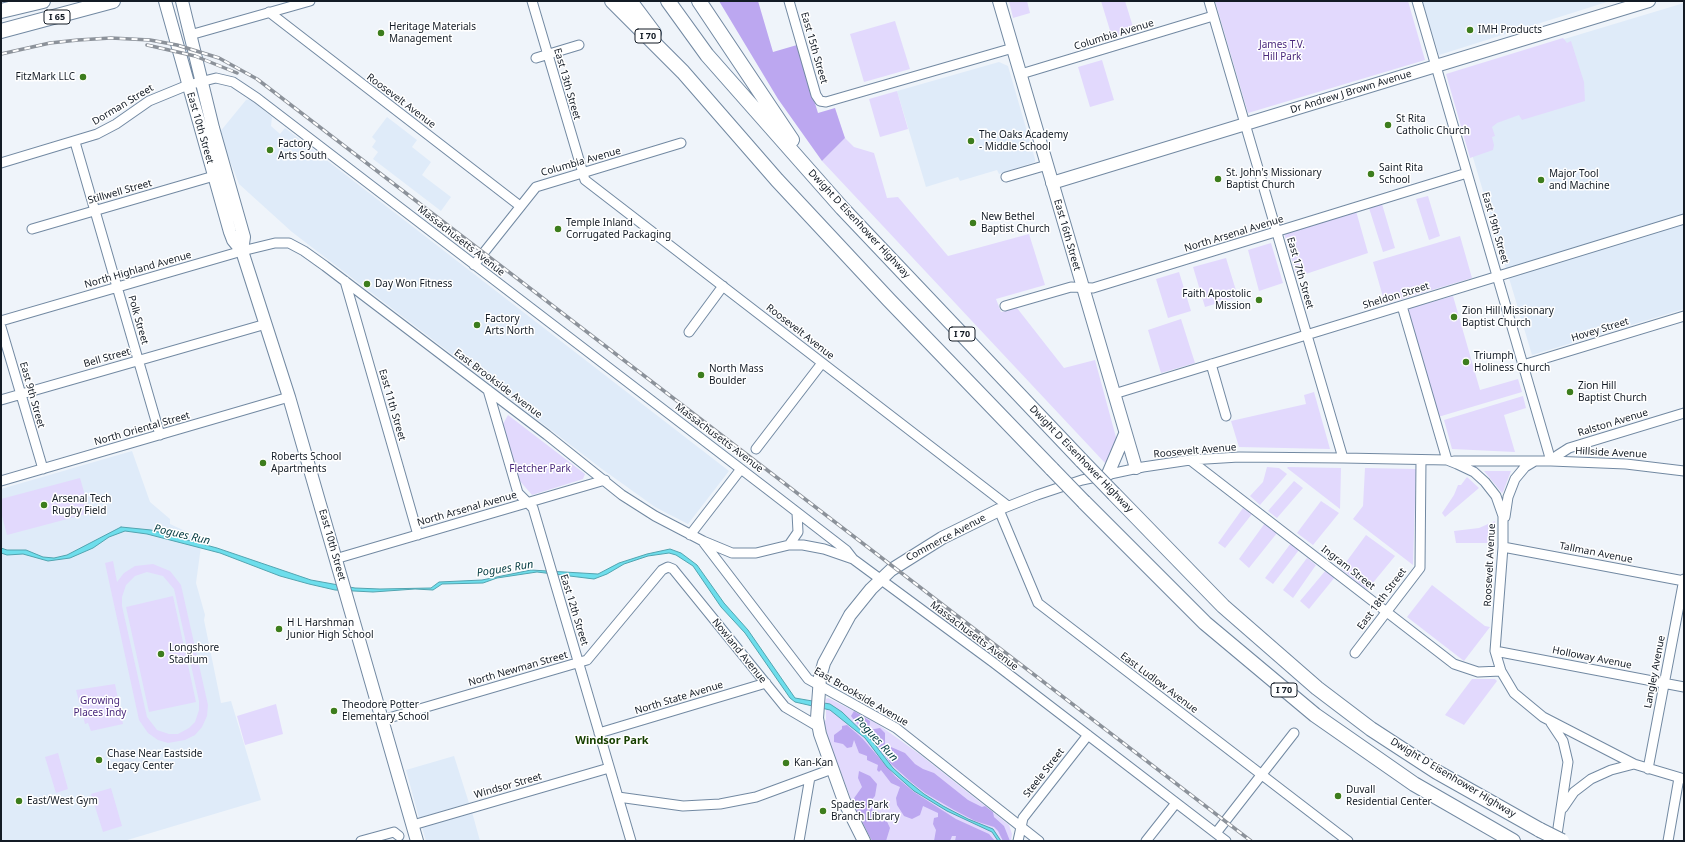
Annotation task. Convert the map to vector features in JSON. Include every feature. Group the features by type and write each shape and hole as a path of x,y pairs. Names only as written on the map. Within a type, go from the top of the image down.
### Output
{"highway":[{"path":"1,11 43,1"},
{"name":"I 65","path":"1,31 113,1"},
{"name":"I 70","path":"612,1 683,72 783,185 889,300 1084,502 1206,623 1315,715 1414,784 1513,841"},
{"path":"630,1 683,72"},
{"name":"Dwight D Eisenhower Highway","path":"668,1 707,55 842,208 1082,461 1223,606 1318,688 1371,728 1432,768 1562,841"},
{"path":"699,1 798,149 842,208"}],"main road":[{"name":"East 10th Street","path":"165,1 233,240 242,251 289,397 415,832"},
{"name":"East 10th Street","path":"182,1 202,82 244,237 242,251"},
{"name":"East 16th Street","path":"999,1 1136,468"},
{"name":"Dr Andrew J Brown Avenue","path":"1052,183 1436,66 1626,4 1649,1"},
{"path":"1108,474 1125,434"},
{"name":"Commerce Avenue","path":"819,685 824,663 840,631 857,604 880,580 901,562 925,548 1004,508"},
{"path":"819,685 818,723 832,769 852,819 864,841"}],"street":[{"path":"190,35 310,1"},
{"name":"East 13th Street","path":"532,1 582,173"},
{"name":"East 15th Street","path":"789,1 816,95 820,101 826,102 1013,48"},
{"name":"East 17th Street","path":"1209,1 1343,458"},
{"name":"East 19th Street","path":"1417,1 1551,461"},
{"name":"Roosevelt Avenue","path":"269,12 520,206"},
{"name":"Columbia Avenue","path":"1021,74 1213,16"},
{"path":"536,58 579,46"},
{"name":"Massachusetts Avenue","path":"188,85 216,78 227,80 257,98 846,550 852,560 977,651 1226,841"},
{"name":"Dorman Street","path":"1,163 75,142 104,131 149,101 188,85"},
{"name":"Polk Street","path":"75,142 160,435"},
{"name":"Columbia Avenue","path":"474,265 530,193 539,186 682,143"},
{"path":"1006,177 1048,165"},
{"name":"Roosevelt Avenue","path":"582,173 587,182 822,363 1004,508"},
{"name":"North Arsenal Avenue","path":"1005,306 1071,287 1093,288 1467,173"},
{"name":"Stillwell Street","path":"32,229 214,176"},
{"name":"Sheldon Street","path":"1114,394 1684,218"},
{"name":"North Highland Avenue","path":"1,321 242,251 281,242"},
{"name":"East Brookside Avenue","path":"281,242 300,248 633,502 690,535 718,549 740,554 763,552 789,546 815,546 852,560"},
{"name":"East 11th Street","path":"345,282 418,535"},
{"path":"689,332 723,286"},
{"path":"1402,306 1447,460"},
{"name":"Hovey Street","path":"1523,366 1684,316"},
{"name":"Bell Street","path":"1,400 266,324"},
{"name":"East 9th Street","path":"1,327 43,469"},
{"path":"756,449 822,363"},
{"path":"1211,364 1226,416"},
{"name":"East 12th Street","path":"488,390 518,493 533,508 631,841"},
{"name":"North Oriental Street","path":"1,481 289,397"},
{"name":"Ralston Avenue","path":"1551,461 1569,448 1684,413"},
{"name":"Roosevelt Avenue","path":"1136,468 1190,460 1238,457 1447,460 1469,469 1485,482 1499,504 1504,525 1495,651 1501,670 1509,687 1520,700 1549,720 1634,764 1682,779"},
{"name":"Ingram Street","path":"1190,460 1386,612 1459,666 1478,672 1501,670"},
{"name":"East 18th Street","path":"1355,653 1420,568 1421,460"},
{"name":"Hillside Avenue","path":"1447,460 1551,461 1626,464 1684,471"},
{"path":"1504,525 1506,506 1514,482 1525,467 1536,461"},
{"name":"Commerce Avenue","path":"1004,508 1057,487 1136,468"},
{"path":"690,535 741,469"},
{"name":"North Arsenal Avenue","path":"335,559 605,480"},
{"name":"East Ludlow Avenue","path":"1004,508 1038,603 1348,841"},
{"path":"789,546 798,532 798,513"},
{"name":"East Brookside Avenue","path":"703,542 806,678 896,728 1039,841"},
{"name":"Tallman Avenue","path":"1503,547 1684,580"},
{"name":"North Newman Street","path":"382,720 587,660 662,570 668,567"},
{"name":"Nowland Avenue","path":"668,567 674,569 787,709 818,723"},
{"name":"Langley Avenue","path":"1648,768 1684,580"},
{"name":"Holloway Avenue","path":"1495,651 1684,687"},
{"name":"North State Avenue","path":"598,733 766,683"},
{"path":"1549,720 1562,738 1567,753 1568,771 1556,841"},
{"path":"1216,833 1294,733"},
{"name":"Steele Street","path":"1018,841 1023,818 1088,735"},
{"path":"1561,811 1574,792 1586,782 1605,772 1634,764"},
{"name":"Windsor Street","path":"361,841 394,832 399,838 609,768"},
{"path":"618,797 683,806 715,805 756,797 832,769"},
{"path":"799,841 810,777"},
{"path":"1668,841 1682,779"},
{"path":"1146,841 1176,803"}],"shaded area":[{"path":"719,1 758,1 773,52 797,45 818,113 835,108 845,138 822,161 778,99"},
{"name":"IMH Products","path":"1422,1 1610,1 1439,55"},
{"path":"1684,3 1684,309 1532,355 1448,74"},
{"name":"The Oaks Academy - Middle School","path":"999,62 1008,66 1035,162 999,174 997,170 960,181 958,177 926,187 897,91"},
{"name":"Factory Arts North","path":"250,99 272,117 271,126 280,134 285,128 729,471 688,524 655,507 602,469 292,232 239,184 219,133 246,100"},
{"path":"387,117 417,140 412,147 431,162 422,175 451,197 441,211 373,159 378,152 372,147 376,141 372,137"},
{"path":"132,451 150,502 170,519 170,524 202,539 196,583 205,615 204,620 221,703 231,701 261,800 124,841 1,841 1,489"},
{"path":"854,711 870,721 869,730 880,728 885,733 885,748 891,747 905,753 915,764 934,773 968,800 982,807 985,806 993,812 994,817 1004,826 1010,841 1003,841 998,831 994,827 975,821 954,810 925,793 911,782 891,764 877,744 854,720 851,716"},
{"path":"847,725 862,738 895,776 914,792 956,819 989,834 995,841 955,841 956,836 952,836 950,841 934,841 936,830 933,824 934,818 938,817 938,813 923,806 920,815 912,819 904,816 897,805 896,798 900,787 891,783 881,770 879,772 877,770 878,765 867,760 867,756 859,753 854,740 852,747 847,748 843,744 834,742 834,735 842,729 842,726"},
{"path":"454,756 469,803 419,818 406,770"},
{"path":"859,771 870,776 877,784 875,796 869,803 875,815 883,813 890,828 886,841 872,841 852,801 862,787 858,778"},
{"path":"472,812 480,841 426,841 422,827"}],"green space":[{"path":"1009,1 1027,1 1030,13 1013,18"},
{"path":"1101,1 1125,1 1134,30 1112,37"},
{"name":"James T.V. Hill Park","path":"1215,1 1408,1 1425,60 1248,113"},
{"path":"895,21 910,69 864,82 850,34"},
{"path":"1563,38 1567,43 1571,41 1584,82 1585,101 1522,120 1519,115 1497,123 1492,127 1495,136 1492,137 1494,145 1493,150 1470,158 1446,74"},
{"path":"1102,60 1114,100 1090,107 1078,67"},
{"path":"897,91 908,129 880,137 869,99"},
{"path":"845,138 854,147 874,153 887,198 898,197 948,256 1029,234 1045,285 996,299 1001,312 1017,308 1064,368 1095,360 1117,441 1113,456 1105,463 822,161"},
{"path":"1428,196 1440,236 1429,240 1416,199"},
{"path":"1382,204 1395,248 1383,252 1369,208"},
{"path":"1356,211 1368,253 1297,277 1284,233"},
{"path":"1460,236 1472,278 1385,304 1373,262"},
{"path":"1271,243 1283,283 1259,291 1248,250"},
{"path":"1226,258 1238,297 1205,307 1193,267"},
{"path":"1179,272 1191,311 1168,318 1156,279"},
{"path":"1453,296 1480,390 1518,379 1522,392 1438,417 1407,309"},
{"path":"1181,319 1195,363 1161,373 1148,330"},
{"path":"1314,392 1330,449 1239,447 1231,421 1306,404 1304,395"},
{"path":"1523,396 1526,408 1504,415 1515,452 1452,449 1444,420"},
{"name":"Fletcher Park","path":"508,415 585,474 583,479 532,495 519,480 503,424"},
{"path":"1267,467 1279,468 1287,474 1260,505 1250,496 1263,482"},
{"path":"1287,468 1341,468 1340,509"},
{"path":"1365,468 1416,469 1413,565 1353,519 1363,506"},
{"path":"1484,471 1511,471 1502,493"},
{"path":"1467,477 1479,488 1445,517 1442,513 1454,495 1458,485 1461,485"},
{"name":"Arsenal Tech Rugby Field","path":"80,478 90,513 7,535 1,512 1,499"},
{"path":"1294,481 1303,488 1277,518 1268,511"},
{"path":"1321,501 1339,513 1313,545 1297,533"},
{"path":"1243,508 1252,514 1225,548 1218,543"},
{"path":"1495,521 1495,543 1456,543 1454,531 1479,528"},
{"path":"1265,523 1277,533 1249,568 1239,559"},
{"path":"1366,535 1395,556 1367,590 1341,569"},
{"path":"1291,543 1299,550 1273,584 1265,578"},
{"path":"1307,558 1316,565 1293,598 1283,590"},
{"path":"113,561 117,582 124,573 135,566 153,564 170,571 181,585 208,705 207,716 202,727 195,735 185,740 168,743 158,740 148,733 139,720 105,563","holes":["147,572 163,576 174,589 199,701 199,710 195,722 189,728 178,734 169,734 157,730 147,717 122,606 122,597 126,585 135,576"]},
{"path":"1326,570 1335,577 1309,609 1300,601"},
{"path":"1432,585 1485,626 1490,627 1464,661 1407,617"},
{"name":"Longshore Stadium","path":"173,596 196,702 149,712 126,607"},
{"path":"1472,679 1495,679 1497,681 1464,725 1445,715"},
{"name":"Growing Places Indy","path":"115,684 123,724 91,731 88,723 85,724 76,690"},
{"path":"828,698 872,720 918,753 1009,825 1012,834 1011,841 872,841 856,812 829,742 824,721 826,720 826,699"},
{"path":"276,704 283,734 245,745 237,716"},
{"path":"58,753 68,789 56,793 45,757"},
{"path":"111,788 122,826 103,832 91,794"}],"water":[{"path":"121,527 151,530 217,548 311,580 355,588 431,588 439,582 482,580 531,570 598,574 619,563 647,554 670,549 681,553 697,565 724,603 748,630 795,698 830,704 842,712 873,742 893,768 903,777 924,794 943,806 968,819 993,829 1001,841 998,841 992,832 947,811 914,791 887,767 865,738 830,710 795,702 790,698 745,633 721,607 693,566 676,555 669,553 648,556 624,564 607,574 594,579 537,572 497,578 483,583 442,584 433,590 415,589 373,592 335,590 309,584 280,576 220,553 147,534 125,531 109,537 93,548 70,558 48,561 23,554 7,555 1,553 1,548 7,550 26,550 43,557 54,558 67,555"}],"railway":[{"path":"1,54 50,43 78,40 111,38 150,40 177,45 219,58 257,79 1251,841"},
{"path":"147,45 195,56 237,73"}],"place":[{"name":"IMH Products","path":"1470,30"},
{"name":"Heritage Materials Management","path":"381,33"},
{"name":"FitzMark LLC","path":"83,77"},
{"name":"St Rita Catholic Church","path":"1388,125"},
{"name":"The Oaks Academy - Middle School","path":"971,141"},
{"name":"Factory Arts South","path":"270,150"},
{"name":"Saint Rita School","path":"1371,174"},
{"name":"St. John's Missionary Baptist Church","path":"1218,179"},
{"name":"Major Tool and Machine","path":"1541,180"},
{"name":"New Bethel Baptist Church","path":"973,223"},
{"name":"Temple Inland Corrugated Packaging","path":"558,229"},
{"name":"Day Won Fitness","path":"367,284"},
{"name":"Faith Apostolic Mission","path":"1259,300"},
{"name":"Zion Hill Missionary Baptist Church","path":"1454,317"},
{"name":"Factory Arts North","path":"477,325"},
{"name":"Triumph Holiness Church","path":"1466,362"},
{"name":"North Mass Boulder","path":"701,375"},
{"name":"Zion Hill Baptist Church","path":"1570,392"},
{"name":"Roberts School Apartments","path":"263,463"},
{"name":"Arsenal Tech Rugby Field","path":"44,505"},
{"name":"H L Harshman Junior High School","path":"279,629"},
{"name":"Longshore Stadium","path":"161,654"},
{"name":"Theodore Potter Elementary School","path":"334,711"},
{"name":"Chase Near Eastside Legacy Center","path":"99,760"},
{"name":"Kan-Kan","path":"786,763"},
{"name":"Duvall Residential Center","path":"1338,796"},
{"name":"East/West Gym","path":"19,801"},
{"name":"Spades Park Branch Library","path":"823,811"}],"district":[{"name":"Windsor Park","path":"612,741"}],"water label":[{"name":"Pogues Run","path":"182,535"},
{"name":"Pogues Run","path":"505,569"},
{"name":"Pogues Run","path":"876,739"}]}
